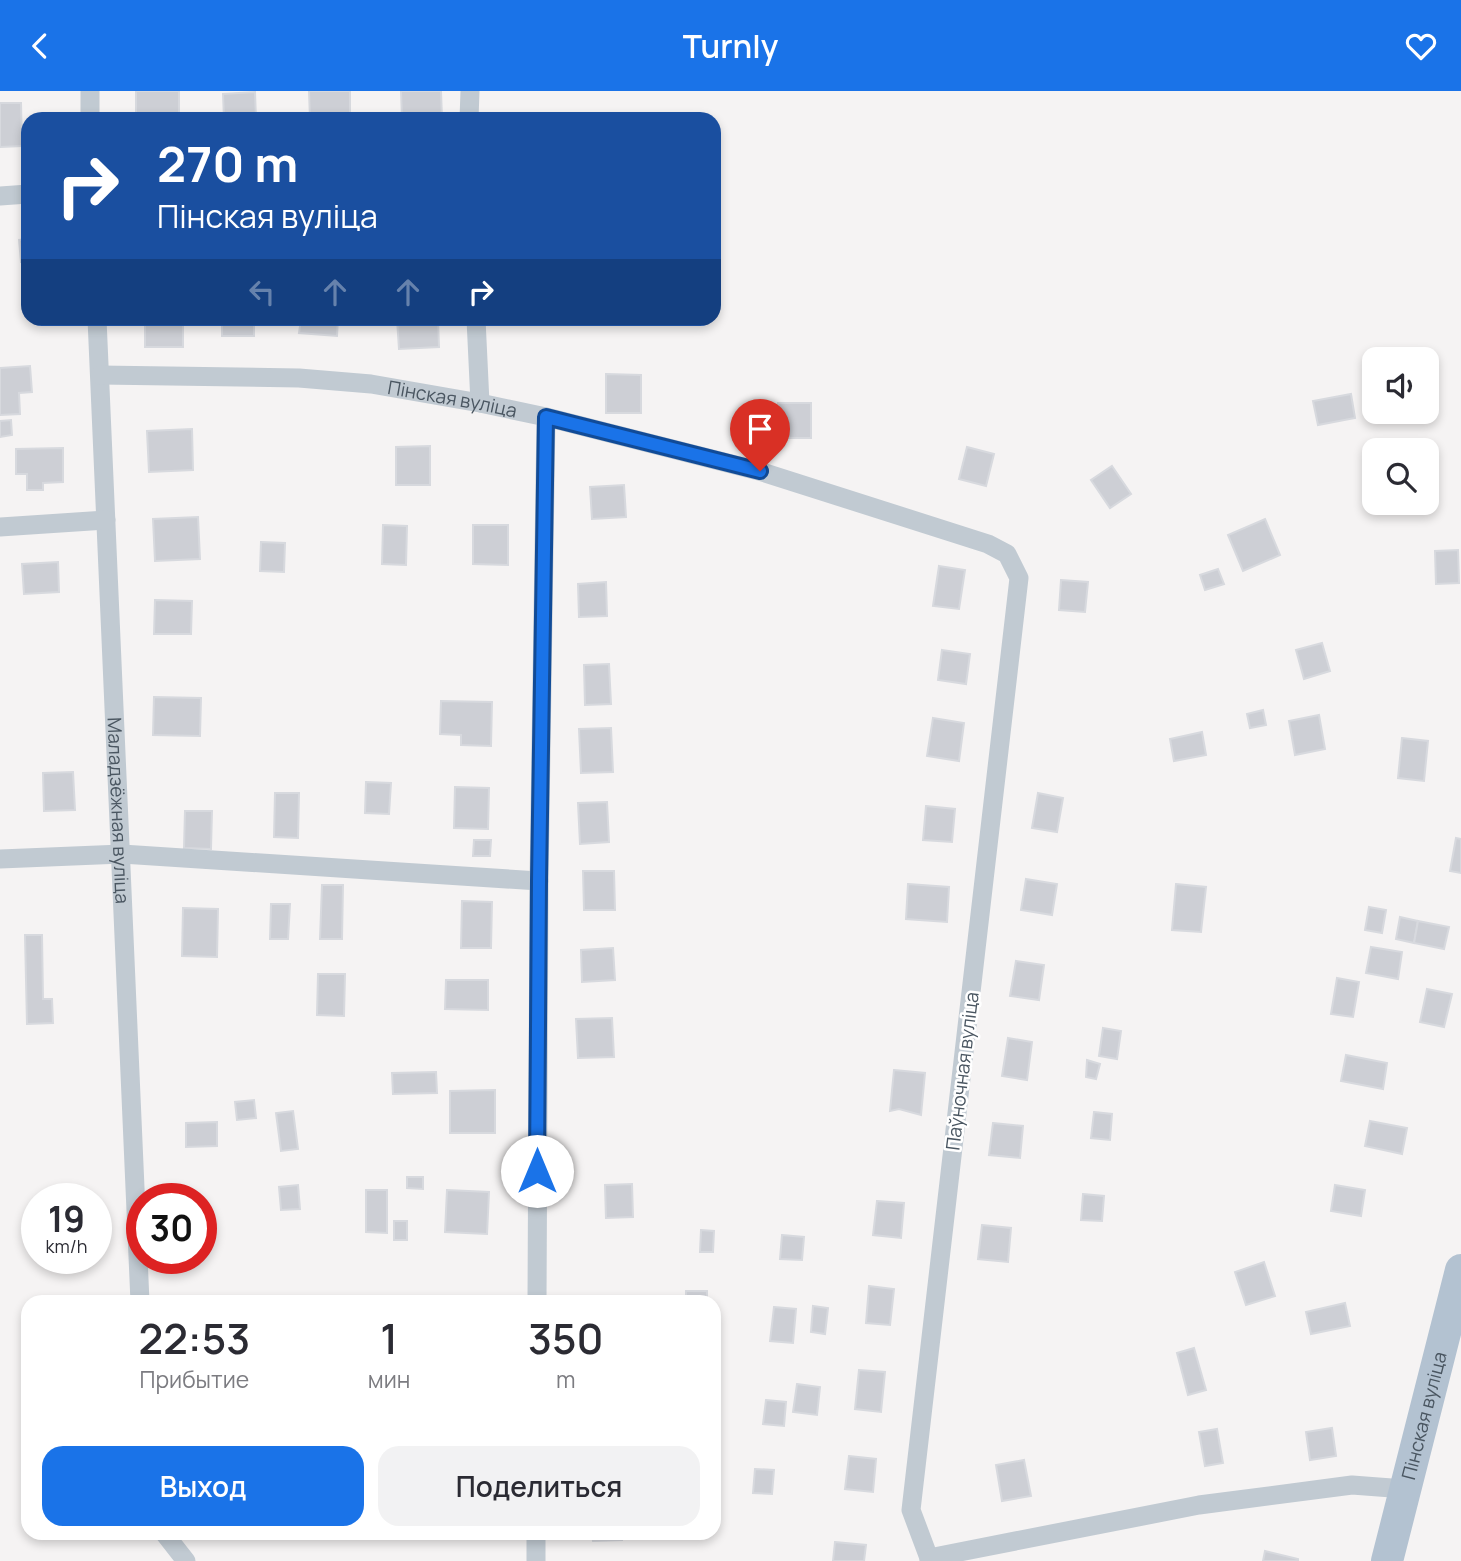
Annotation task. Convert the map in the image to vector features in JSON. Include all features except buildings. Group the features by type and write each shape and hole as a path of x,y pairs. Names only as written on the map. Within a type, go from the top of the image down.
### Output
{"main road":[{"name":"Пінская вуліца","path":"1387,1561 1461,1270"}],"street":[{"path":"90,91 90,112"},
{"path":"470,91 470,112"},
{"path":"0,196 21,194"},
{"name":"Маладзёжная вуліца","path":"97,326 140,1295"},
{"path":"476,326 480,403"},
{"name":"Пінская вуліца","path":"100,375 299,378 371,384 546,417 760,471 988,544 1007,554 1019,579"},
{"path":"537,1295 539,881 546,417"},
{"path":"0,527 106,520"},
{"name":"Паўночная вуліца","path":"929,1559 911,1510 1019,579"},
{"path":"0,859 122,854 539,881"},
{"path":"929,1559 1199,1505 1352,1485 1405,1489"},
{"path":"170,1540 186,1561"},
{"path":"536,1540 536,1561"}],"route":[{"path":"537,1171 546,417 760,471"}]}
